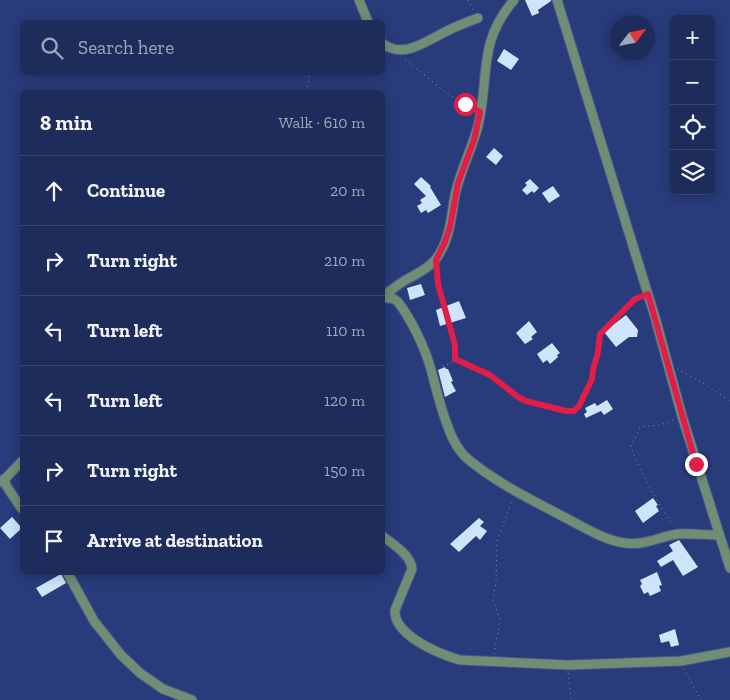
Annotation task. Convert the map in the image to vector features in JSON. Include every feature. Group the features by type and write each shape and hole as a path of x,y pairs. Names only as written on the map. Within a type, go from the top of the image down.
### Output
{"street":[{"path":"359,0 367,20"},
{"path":"385,295 436,260 444,244 450,227 458,183 474,140 480,112 485,61 491,35 504,12 514,0"},
{"path":"557,0 648,294 718,535 730,568"},
{"path":"385,46 396,50 410,49 450,29 478,18"},
{"path":"385,297 394,299 401,306 426,355 451,436 467,458 488,474 513,490 579,525 626,544 645,543 663,536 680,534 718,535"},
{"path":"20,463 2,481 20,506"},
{"path":"385,539 410,560 412,564 412,569 395,610 398,624 404,631 428,647 460,660 568,664 681,661 730,652"},
{"path":"69,575 94,621 121,655 140,673 163,689 192,700"}],"path":[{"path":"396,50 445,92 480,112"},
{"path":"307,90 310,75"},
{"path":"430,367 446,365 452,363 455,359 455,345 438,284 436,260"},
{"path":"455,359 490,375 526,401 566,411 574,411 579,406 592,379 600,334 635,299 648,294"},
{"path":"667,363 730,401"},
{"path":"680,534 665,514 634,457 631,444 640,427 660,425 682,416"},
{"path":"494,662 500,620 493,600 496,582 497,541 510,508 513,490"},
{"path":"681,661 685,674 701,700"},
{"path":"568,664 571,700"}],"building":[{"path":"525,0 551,1 538,10 539,13 532,16"},
{"path":"504,49 519,59 511,70 497,61"},
{"path":"494,148 503,156 496,165 486,157"},
{"path":"421,177 431,186 441,205 428,213 426,210 421,213 417,206 422,203 420,200 426,196 414,184"},
{"path":"530,179 539,188 534,193 532,191 527,195 522,190 527,185 525,183"},
{"path":"553,186 560,196 549,203 542,193"},
{"path":"421,284 425,295 410,300 407,288"},
{"path":"459,301 466,318 440,326 436,310"},
{"path":"626,315 638,330 637,337 629,337 616,347 604,332"},
{"path":"529,321 537,332 531,337 533,339 525,344 516,333"},
{"path":"552,343 560,353 550,364 547,360 543,363 537,354"},
{"path":"445,367 448,369 453,381 451,382 456,391 445,397 438,370"},
{"path":"607,400 613,409 604,415 601,411 586,418 584,414 587,412 585,408 595,403 597,406"},
{"path":"653,498 658,505 656,506 659,511 643,523 635,511"},
{"path":"12,517 20,526 20,530 10,539 0,528"},
{"path":"479,518 484,522 480,526 487,531 480,540 476,536 459,552 450,544"},
{"path":"679,540 698,567 683,576 673,560 661,567 657,561 673,551 669,545"},
{"path":"657,572 662,585 659,586 661,591 650,596 648,592 644,594 640,586 642,584 640,580"},
{"path":"59,575 62,575 66,583 42,597 36,588"},
{"path":"675,629 679,645 671,647 669,641 661,643 659,635"}],"route":[{"path":"465,104 480,112 478,124 455,194 450,227 436,260 438,284 455,345 455,359 490,375 526,401 566,411 574,411 579,406 592,379 600,334 632,301 648,294 696,464"}]}
